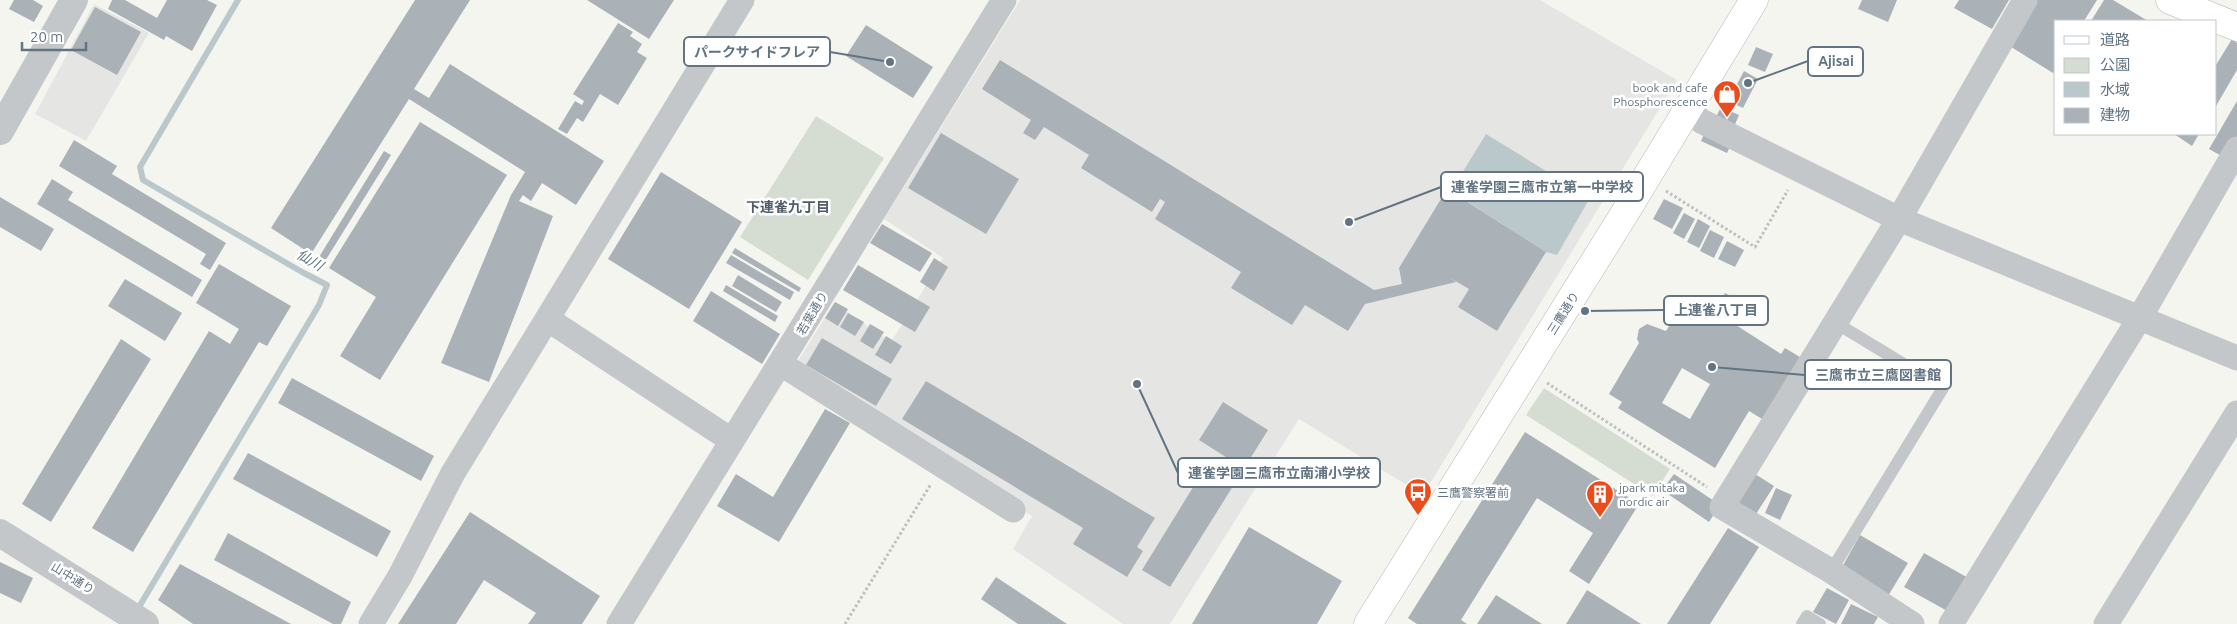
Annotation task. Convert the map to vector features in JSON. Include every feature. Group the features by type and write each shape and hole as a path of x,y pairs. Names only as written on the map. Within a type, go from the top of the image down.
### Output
{"main road":[{"name":"三鷹通り","path":"1368,624 1527,371 1754,0"},
{"path":"2170,0 2234,20"}],"street":[{"path":"0,131 74,0"},
{"path":"371,624 400,576 453,473 549,320 742,0"},
{"name":"若葉通り","path":"619,624 1004,0"},
{"path":"1912,624 1831,571 1722,507 1899,219 2024,0"},
{"path":"1688,108 1701,121 1899,219 2237,358"},
{"path":"1951,624 2140,319 2237,149"},
{"path":"549,320 731,440"},
{"path":"781,364 1013,510"},
{"path":"2106,624 2237,413"},
{"name":"山中通り","path":"0,534 137,618"}],"lane":[{"path":"1831,571 1943,388 1836,323"},
{"path":"1802,624 1807,616 1820,624"}],"path":[{"path":"1662,188 1755,247 1800,170"},
{"path":"1527,371 1727,500"},
{"path":"845,624 942,465"}],"shaded area":[{"path":"1020,0 1540,0 1677,80 1423,495 1299,419 1170,624 1123,624 1013,549 1032,516 943,465 794,367 834,303 891,342 943,258 884,219"},
{"path":"94,4 149,33 86,141 35,114"}],"green space":[{"path":"816,116 884,158 808,280 740,237"},
{"path":"1544,388 1670,469 1653,496 1526,415"}],"water":[{"path":"1486,134 1590,198 1557,255 1546,252 1451,191"}],"building":[{"path":"14,0 33,0 43,6 34,22 9,9"},
{"path":"112,0 125,0 157,18 167,0 207,0 217,5 192,51 166,36 164,40 108,9"},
{"path":"415,0 470,0 414,89 429,98 450,64 604,161 576,205 542,183 531,201 523,195 519,201 553,216 489,382 441,363 511,195 525,172 409,99 311,254 271,228"},
{"path":"587,0 674,0 649,39"},
{"path":"1862,0 1897,0 1888,22 1858,9"},
{"path":"1959,0 2009,0 1992,29 1954,8"},
{"path":"2035,0 2097,0 2085,20 2054,20 2053,73 2008,45"},
{"path":"2104,0 2113,0 2146,20 2092,20"},
{"path":"95,7 141,32 117,75 71,50"},
{"path":"618,23 633,32 630,36 642,44 637,52 647,58 618,105 600,94 583,122 577,118 567,134 558,129 575,101 582,105 584,101 573,94"},
{"path":"866,25 933,67 913,98 846,56"},
{"path":"2232,39 2237,43 2237,70 2217,104 2217,63"},
{"path":"1756,47 1773,54 1765,72 1748,65"},
{"path":"1000,60 1374,290 1402,284 1399,268 1447,189 1546,252 1497,331 1458,307 1469,289 1450,278 1456,282 1365,304 1348,331 1305,305 1292,325 1231,288 1241,272 1155,219 1165,202 1160,199 1152,212 1081,168 1089,155 1044,127 1035,140 1023,133 1031,120 982,89"},
{"path":"1744,71 1758,79 1743,108 1728,101"},
{"path":"2237,101 2237,141 2227,159 2209,149"},
{"path":"1721,107 1739,115 1733,129 1714,121"},
{"path":"420,122 507,175 380,380 340,356 376,297 329,268"},
{"path":"1706,130 1732,142 1727,153 1701,141"},
{"path":"941,133 1019,179 986,234 908,188"},
{"path":"2176,135 2198,135 2192,146"},
{"path":"74,140 117,166 112,174 226,243 210,270 200,264 206,254 59,166"},
{"path":"384,151 391,155 322,266 316,262"},
{"path":"661,172 742,222 689,309 608,259"},
{"path":"52,179 73,192 68,200 202,280 192,297 37,204"},
{"path":"0,197 54,229 41,251 0,227"},
{"path":"1664,199 1683,208 1672,229 1653,219"},
{"path":"1684,213 1695,219 1684,239 1673,233"},
{"path":"1698,219 1710,226 1699,248 1687,242"},
{"path":"882,224 932,253 920,272 870,243"},
{"path":"1710,230 1724,237 1714,258 1700,251"},
{"path":"1727,241 1744,250 1735,267 1718,259"},
{"path":"735,248 801,288 799,292 732,253"},
{"path":"731,255 794,292 790,300 726,263"},
{"path":"934,258 948,267 934,291 920,282"},
{"path":"219,264 291,306 267,346 259,342 133,552 92,528 209,331 230,344 239,329 196,303"},
{"path":"858,265 930,307 915,332 843,290"},
{"path":"738,275 782,302 776,312 732,286"},
{"path":"125,279 182,313 165,341 108,306"},
{"path":"726,285 778,316 775,322 723,291"},
{"path":"711,291 780,334 762,364 693,321"},
{"path":"1725,293 1754,308 1746,324 1718,308"},
{"path":"1689,295 1781,354 1785,348 1800,357 1762,419 1749,411 1715,468 1618,408 1622,402 1609,394 1639,343 1637,339 1639,329 1647,324 1666,331","holes":["1682,368 1710,384 1690,419 1662,403"]},
{"path":"835,302 848,309 838,326 825,318"},
{"path":"848,313 864,322 855,336 840,327"},
{"path":"870,324 884,332 873,349 860,341"},
{"path":"886,336 902,346 891,364 875,355"},
{"path":"822,338 892,379 876,406 806,365"},
{"path":"121,339 151,359 51,522 22,504"},
{"path":"292,378 434,456 421,481 278,403"},
{"path":"926,381 1155,518 1137,547 1143,551 1127,577 1073,544 1083,528 902,419"},
{"path":"1223,402 1268,430 1170,587 1142,570 1208,463 1232,478 1240,466 1199,440"},
{"path":"825,409 850,423 779,542 717,506 736,474 773,497"},
{"name":"jpark mitaka nordic air","path":"1525,432 1639,504 1589,584 1569,571 1593,533 1537,498 1461,620 1467,624 1417,624 1408,618"},
{"path":"248,453 391,531 377,557 233,479"},
{"path":"1674,474 1720,505 1709,522 1662,490"},
{"path":"1755,474 1774,486 1756,514 1737,502"},
{"path":"1776,488 1792,495 1780,520 1765,513"},
{"path":"470,512 600,596 582,624 528,624 536,613 484,580 456,624 398,624"},
{"path":"1249,527 1342,581 1317,624 1192,624"},
{"path":"1728,528 1759,547 1710,624 1667,624"},
{"path":"228,533 351,602 341,624 333,624 214,560"},
{"path":"1860,535 1908,563 1888,596 1841,569"},
{"path":"1924,553 1970,579 1951,613 1904,587"},
{"path":"0,562 33,578 21,603 0,593"},
{"path":"180,564 291,624 193,624 158,600"},
{"path":"996,577 1067,624 1018,624 981,599"},
{"path":"1827,588 1849,600 1836,624 1813,612"},
{"path":"1587,590 1641,624 1566,624"},
{"path":"1496,595 1542,624 1477,624"},
{"path":"1851,604 1878,617 1874,624 1841,624"}],"waterway":[{"name":"仙川","path":"136,612 319,305 327,285 143,180 140,167 238,0"}],"place":[{"name":"パークサイドフレア","path":"890,62"},
{"name":"Ajisai","path":"1748,83"},
{"name":"book and cafe Phosphorescence","path":"1727,118"},
{"name":"連雀学園三鷹市立第一中学校","path":"1349,222"},
{"name":"上連雀八丁目","path":"1585,311"},
{"name":"三鷹市立三鷹図書館","path":"1712,367"},
{"name":"連雀学園三鷹市立南浦小学校","path":"1137,384"},
{"name":"三鷹警察署前","path":"1418,516"},
{"name":"jpark mitaka nordic air","path":"1600,518"}],"district":[{"name":"下連雀九丁目","path":"788,207"}]}
